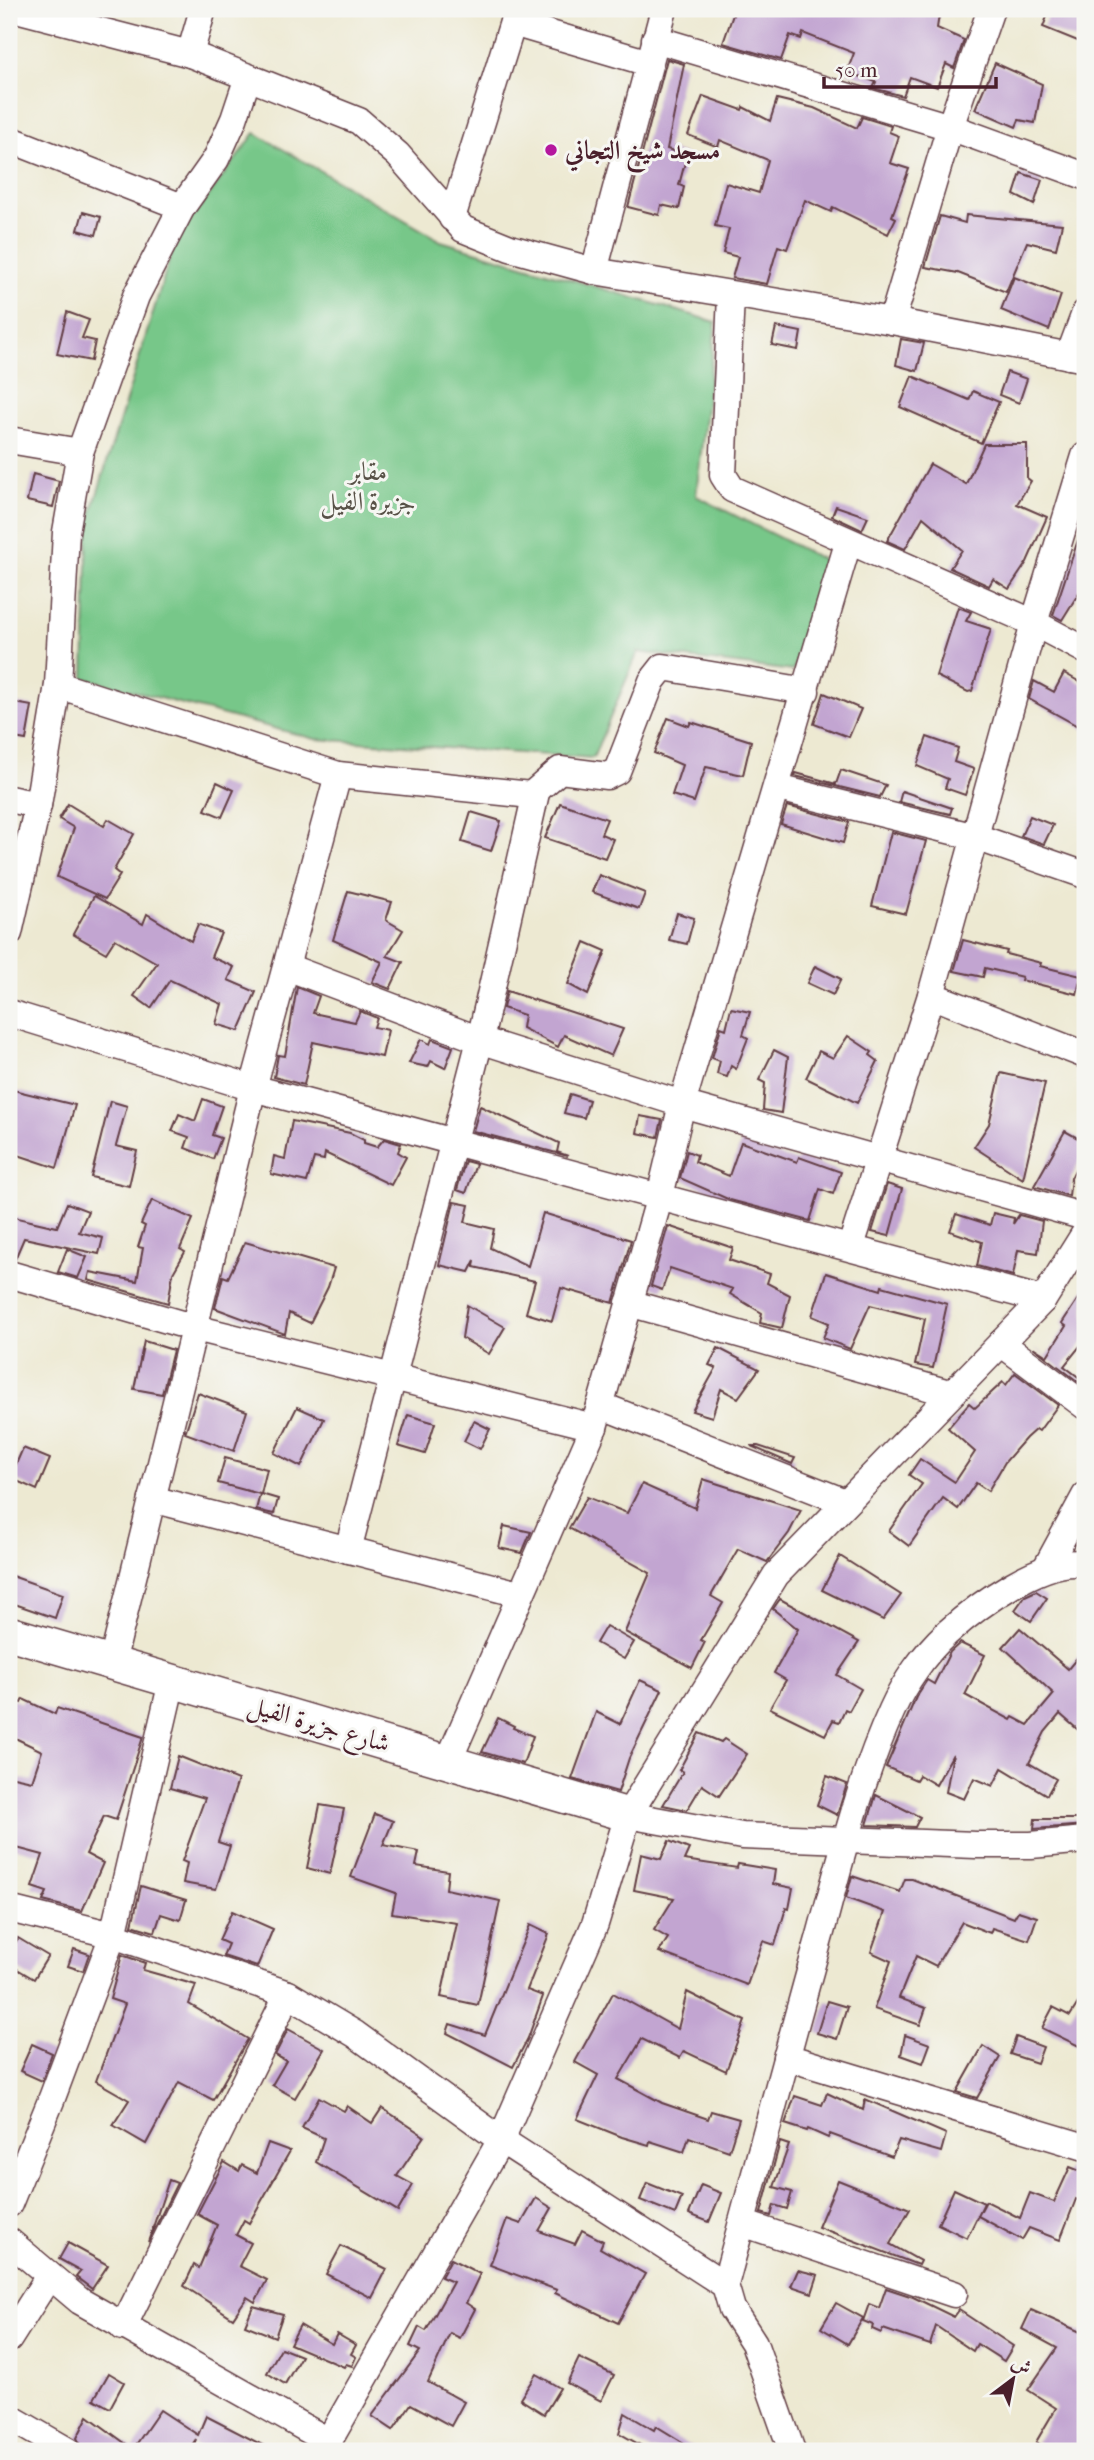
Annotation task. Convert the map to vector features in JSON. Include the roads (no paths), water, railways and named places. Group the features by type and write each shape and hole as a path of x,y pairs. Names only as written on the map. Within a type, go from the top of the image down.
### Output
{"street":[{"path":"16,9 190,54 359,121 398,155 452,218 480,238 594,271 892,321 1077,358 1085,313"},
{"path":"190,54 203,9"},
{"path":"594,271 664,9"},
{"path":"892,321 950,127 990,9"},
{"path":"452,218 515,16 950,127 1085,176"},
{"path":"9,933 38,806 58,685 66,532 80,452 136,296 181,206 216,159 234,119 247,77"},
{"path":"9,139 181,206"},
{"path":"731,295 723,475 732,489 848,543 1034,623 1085,650"},
{"path":"9,440 80,452"},
{"path":"851,1246 931,995 1034,623 1085,456"},
{"path":"448,1762 597,1416 660,1196 682,1104 778,788 848,543"},
{"path":"58,685 338,775 531,795 560,770 607,776 617,771 652,681 663,667 806,691"},
{"path":"112,1663 253,1088 338,775"},
{"path":"778,788 976,837 1085,875"},
{"path":"348,1550 480,1040 536,793"},
{"path":"9,799 38,806"},
{"path":"287,967 480,1040 682,1104 1085,1217"},
{"path":"931,995 1085,1055"},
{"path":"9,1013 253,1088 851,1246 1043,1300"},
{"path":"9,2241 80,2301 326,2446 501,2140 594,1924 628,1815 776,1575 949,1393 1043,1300 1085,1233"},
{"path":"9,1274 195,1328 391,1379 597,1416 845,1502"},
{"path":"629,1303 949,1393"},
{"path":"1001,1343 1085,1406"},
{"path":"1046,1568 1085,1496"},
{"path":"152,1499 519,1594"},
{"path":"792,2451 754,2343 732,2309 725,2285 846,1841 876,1749 892,1708 908,1681 946,1634 1006,1590 1046,1568 1062,1562 1085,1564"},
{"name":"شارع جزيرة الفيل","path":"9,1633 628,1815"},
{"path":"9,2204 113,1935 172,1681"},
{"path":"628,1815 742,1836 1031,1845 1085,1840"},
{"path":"9,1909 113,1935 288,1994 366,2041 501,2140 725,2285"},
{"path":"123,2327 288,1994"},
{"path":"786,2057 1085,2147"},
{"path":"742,2223 954,2294"},
{"path":"9,2339 49,2276"},
{"path":"9,2417 68,2451"}],"place":[{"name":"مسجد شيخ التجاني","path":"551,150"}],"park label":[{"name":"مقابر جزيرة الفيل","path":"368,486"}]}
